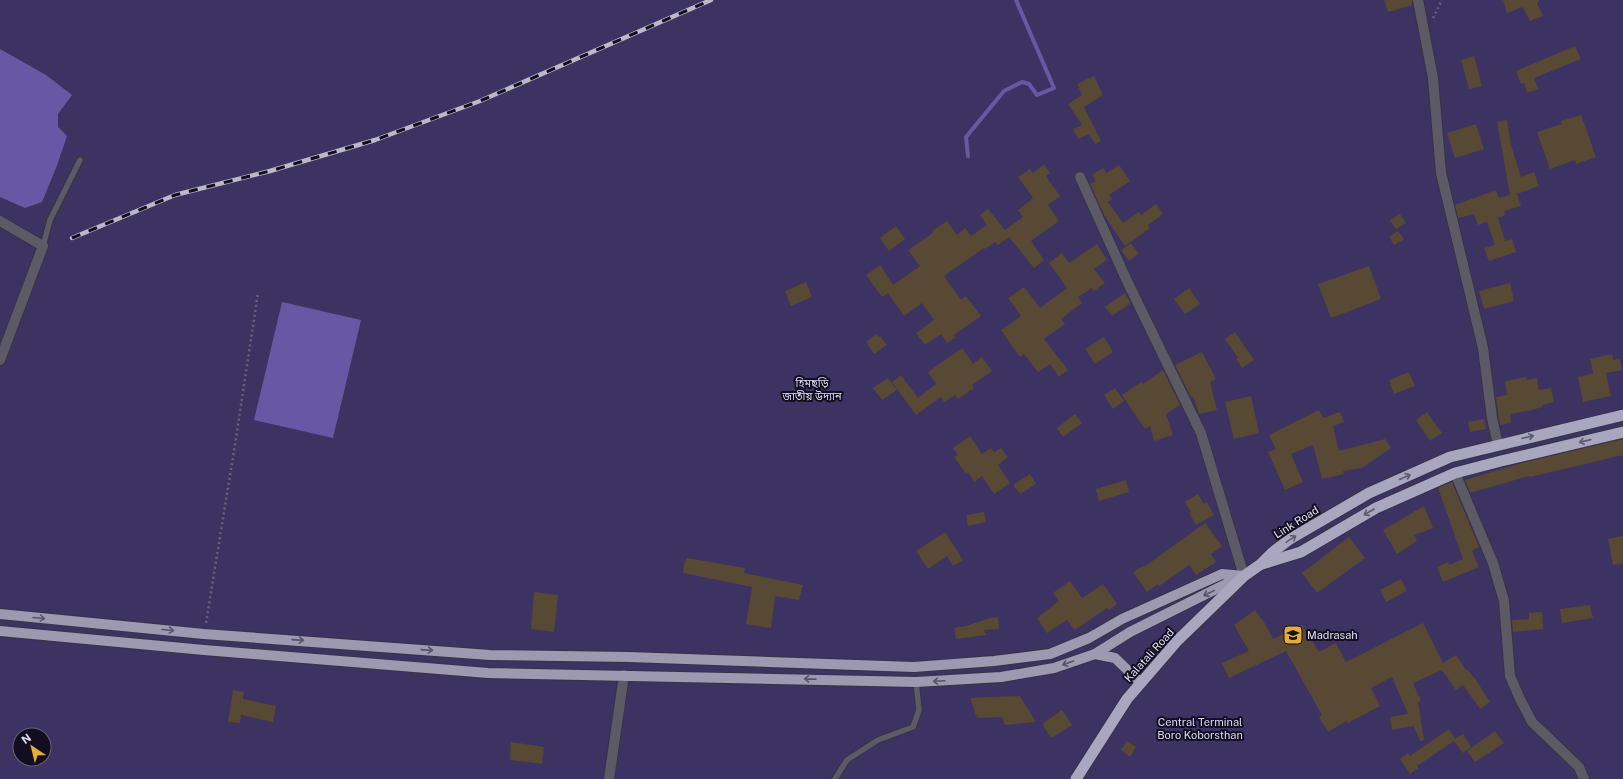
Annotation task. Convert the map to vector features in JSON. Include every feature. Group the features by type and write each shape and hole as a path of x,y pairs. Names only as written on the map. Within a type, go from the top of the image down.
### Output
{"highway":[{"name":"Link Road","path":"1261,564 1273,552 1290,539 1369,493 1450,457 1498,444 1623,415"},
{"path":"1261,564 1301,552 1376,508 1455,473 1501,460 1623,432"},
{"name":"Kalatali Road","path":"1078,777 1127,699 1178,640 1244,576 1261,564"}],"main road":[{"path":"0,614 204,634 490,655 629,657 914,667 994,661 1050,654 1089,638 1122,618 1222,574 1244,576"},
{"path":"0,631 488,673 916,682 1001,677 1054,668 1095,654 1130,632 1244,576"},
{"path":"1095,654 1115,658 1141,683"}],"street":[{"path":"1418,0 1433,78 1442,173 1483,348 1492,418 1498,444"},
{"path":"1080,177 1127,281 1201,433 1244,576"},
{"path":"0,221 43,246 0,360"},
{"path":"1455,473 1493,563 1502,593 1504,601 1510,676 1520,700 1532,722 1579,767 1584,779"},
{"path":"609,779 624,675"}],"lane":[{"path":"43,246 50,220 80,160"},
{"path":"835,779 847,760 878,740 913,727 919,710 916,682"}],"path":[{"path":"204,634 258,293"}],"green space":[{"name":"হিমছড়ি জাতীয় উদ্যান","path":"0,0 1623,0 1623,779 0,779"}],"shaded area":[{"path":"0,49 46,75 72,95 58,114 58,127 67,136 42,202 25,208 0,197"},
{"path":"282,302 361,320 333,438 254,420"}],"building":[{"path":"1384,0 1412,0 1412,5 1388,12"},
{"path":"1503,0 1539,0 1537,3 1543,16 1530,21 1523,7 1507,13"},
{"path":"1575,46 1581,59 1534,78 1538,89 1527,93 1524,83 1521,84 1516,71"},
{"path":"1474,56 1482,86 1469,89 1461,60"},
{"path":"1094,76 1103,95 1084,107 1101,141 1095,144 1089,134 1078,139 1073,129 1082,125 1068,104 1082,95 1077,84"},
{"path":"1581,115 1596,157 1576,164 1575,160 1550,169 1537,132 1562,124 1561,121"},
{"path":"1507,120 1511,145 1521,177 1534,172 1539,186 1517,194 1521,206 1504,211 1505,215 1498,218 1505,241 1512,239 1516,252 1489,261 1484,248 1495,245 1487,222 1478,225 1474,214 1458,218 1455,205 1496,190 1499,198 1510,195 1497,122"},
{"path":"1476,124 1484,149 1455,158 1447,133"},
{"path":"1044,164 1050,173 1046,176 1060,196 1048,205 1059,221 1031,241 1044,260 1034,268 1009,237 998,245 995,242 985,249 984,248 944,276 961,300 966,296 981,316 954,335 955,338 947,343 941,334 925,345 916,333 934,320 922,303 904,316 888,293 882,297 866,275 880,265 893,285 920,266 908,250 933,233 932,231 947,221 957,235 965,228 971,236 987,225 980,215 988,209 1005,230 1023,217 1018,210 1033,198 1018,177 1030,169 1033,173"},
{"path":"1119,165 1130,181 1109,195 1112,199 1108,202 1123,223 1139,212 1141,215 1156,204 1163,214 1148,225 1150,228 1125,246 1104,215 1090,184 1096,181 1092,175 1103,168 1107,173"},
{"path":"1400,214 1406,223 1396,229 1390,220"},
{"path":"896,226 905,239 889,251 880,238"},
{"path":"1398,231 1404,239 1394,245 1389,237"},
{"path":"1131,243 1139,254 1129,261 1121,250"},
{"path":"1097,244 1107,260 1094,269 1105,283 1094,291 1092,288 1078,297 1082,303 1061,319 1065,324 1044,339 1068,370 1059,377 1050,364 1038,372 1024,354 1020,357 1001,330 1021,316 1008,298 1024,287 1040,308 1067,288 1049,263 1062,253 1069,263"},
{"path":"1369,266 1381,299 1331,318 1318,284"},
{"path":"806,282 812,297 791,306 785,291"},
{"path":"1510,283 1514,301 1484,309 1479,291"},
{"path":"1189,288 1200,304 1185,314 1174,299"},
{"path":"1125,293 1131,303 1112,316 1105,307"},
{"path":"1235,332 1254,360 1242,368 1236,359 1238,358 1225,339"},
{"path":"876,334 878,337 880,336 887,345 874,354 866,342"},
{"path":"1104,337 1113,352 1095,364 1085,349"},
{"path":"962,348 973,364 982,357 992,371 972,385 974,388 958,399 955,395 944,402 941,397 916,415 892,382 901,375 918,398 936,384 928,372"},
{"path":"1202,352 1216,379 1210,382 1217,410 1199,414 1193,396 1191,397 1175,365"},
{"path":"1612,354 1613,360 1620,359 1622,370 1606,373 1611,396 1583,402 1578,377 1593,373 1590,359"},
{"path":"1163,370 1180,405 1166,414 1173,435 1154,441 1150,426 1145,429 1122,395 1141,382 1143,384"},
{"path":"1409,372 1415,386 1394,394 1389,380"},
{"path":"1526,377 1527,380 1537,378 1539,390 1551,388 1554,402 1542,405 1542,407 1532,410 1510,414 1511,423 1500,425 1496,397 1507,395 1505,381"},
{"path":"888,378 897,390 882,400 873,388"},
{"path":"1115,388 1124,401 1113,409 1104,395"},
{"path":"1251,396 1259,433 1234,439 1225,402"},
{"path":"1319,410 1323,418 1340,412 1344,422 1333,426 1339,451 1385,439 1391,448 1362,468 1343,471 1344,474 1322,479 1313,445 1291,454 1303,482 1285,490 1268,452 1276,449 1269,435"},
{"path":"1427,412 1442,433 1430,441 1416,420"},
{"path":"1075,414 1082,423 1063,437 1057,428"},
{"path":"1484,419 1486,429 1470,432 1468,422"},
{"path":"970,436 982,454 991,448 994,452 1001,448 1008,457 998,465 1010,483 994,494 982,476 974,482 968,472 966,474 954,457 958,455 953,448"},
{"path":"1623,439 1623,455 1529,476 1470,493 1465,480 1525,462"},
{"path":"1030,474 1036,484 1020,494 1013,485"},
{"path":"1126,480 1129,492 1099,501 1096,489"},
{"path":"1452,482 1479,547 1472,551 1479,567 1443,582 1437,567 1448,562 1449,565 1463,559 1438,488"},
{"path":"1198,494 1204,504 1207,502 1214,515 1196,525 1185,502"},
{"path":"1424,506 1433,528 1414,535 1417,541 1397,554 1383,530"},
{"path":"984,512 986,522 968,526 966,515"},
{"path":"1205,523 1222,546 1211,554 1216,562 1196,575 1189,565 1159,586 1158,584 1147,592 1133,572 1143,566 1144,567"},
{"path":"945,532 963,560 953,566 947,556 928,569 916,551"},
{"path":"1623,536 1623,563 1613,565 1608,539"},
{"path":"1349,537 1365,558 1317,593 1302,573"},
{"path":"687,558 745,568 744,573 803,585 799,600 775,596 771,628 746,624 752,587 683,573"},
{"path":"1401,579 1407,591 1386,602 1380,590"},
{"path":"1070,581 1082,598 1103,584 1117,604 1109,610 1107,608 1075,630 1067,620 1047,633 1037,618 1059,601 1053,593"},
{"path":"534,592 558,595 554,632 531,629"},
{"path":"1590,605 1593,618 1562,623 1560,609"},
{"path":"1255,610 1264,622 1273,639 1302,625 1319,652 1336,643 1346,662 1423,623 1443,663 1456,655 1466,670 1467,669 1476,680 1490,702 1480,709 1463,685 1456,690 1442,670 1413,683 1421,701 1418,702 1424,740 1420,741 1414,726 1392,730 1390,717 1408,714 1392,677 1371,688 1380,706 1348,723 1346,721 1328,732 1319,717 1322,715 1286,651 1229,678 1222,663 1249,651 1234,625"},
{"path":"1542,612 1543,629 1513,632 1512,620 1529,619 1529,613"},
{"path":"998,617 999,629 984,630 986,635 956,639 954,628"},
{"path":"233,690 244,692 243,699 276,706 273,722 241,715 240,723 228,722"},
{"path":"1020,696 1036,722 1005,725 1002,717 977,718 970,698"},
{"path":"1062,710 1072,725 1051,738 1042,724"},
{"path":"1449,729 1455,739 1463,734 1471,747 1463,753 1454,741 1417,766 1418,768 1410,774 1400,759 1408,753 1410,756"},
{"path":"1495,731 1504,743 1475,762 1467,751"},
{"path":"1127,741 1136,747 1130,757 1121,750"},
{"path":"511,742 544,747 542,764 510,760"}],"waterway":[{"path":"968,156 966,137 1004,91 1022,82 1029,84 1037,95 1054,88 1016,0"}],"railway":[{"path":"72,238 175,195 270,171 375,140 480,101 711,0"}],"place":[{"name":"Madrasah","path":"1293,635"}],"park label":[{"name":"Central Terminal Boro Koborsthan","path":"1200,728"}]}
